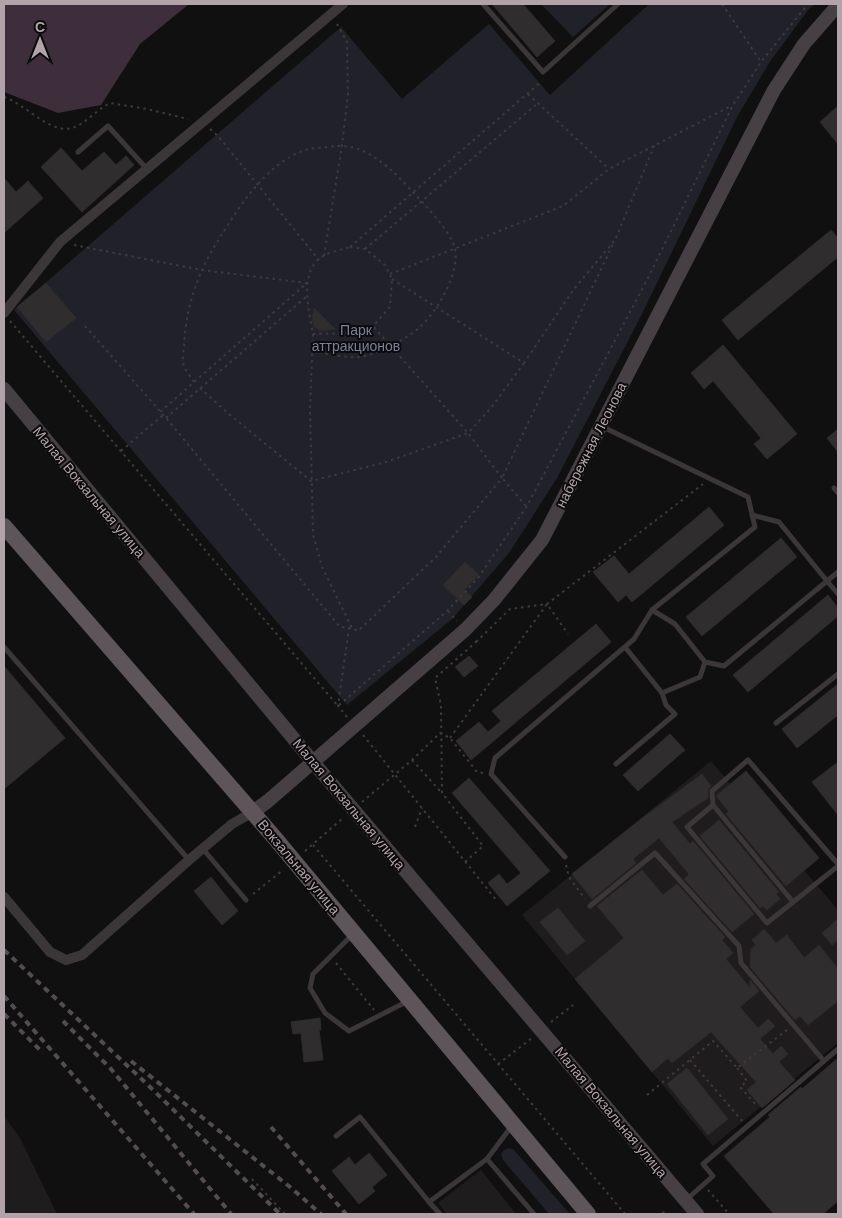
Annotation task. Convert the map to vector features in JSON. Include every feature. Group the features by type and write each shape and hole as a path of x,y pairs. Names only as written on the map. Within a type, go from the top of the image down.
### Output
{"highway":[{"name":"Вокзальная улица","path":"4,526 253,812 588,1214"}],"main road":[{"name":"набережная Леонова","path":"253,812 356,726 465,630 494,600 542,540 774,90 804,44 838,5"},
{"name":"Малая Вокзальная улица","path":"4,389 312,762 697,1214"}],"street":[{"path":"7,317 60,242 343,4"},
{"path":"4,898 50,952 66,960 82,955 203,848 232,824 253,812"}],"lane":[{"path":"483,4 543,72 618,4"},
{"path":"78,152 108,126 146,168"},
{"path":"565,857 491,774 496,758 634,639 652,610 755,528 748,497 601,426"},
{"path":"752,515 779,522 838,594"},
{"path":"652,610 675,624 705,662 724,666 838,572"},
{"path":"4,647 189,860"},
{"path":"616,764 675,714 666,705 662,693 625,647"},
{"path":"662,693 700,677 705,662"},
{"path":"776,723 838,674"},
{"path":"713,804 687,826 767,922 793,902 838,865 748,760 712,791 713,804 793,902"},
{"path":"203,848 246,900"},
{"path":"590,906 655,853 739,946 740,963 824,1061"},
{"path":"354,933 313,974 310,988 325,1013 349,1031 410,1000"},
{"path":"686,1200 713,1176 703,1164 838,1049"},
{"path":"336,1136 360,1117 440,1214"},
{"path":"430,1202 487,1158 513,1124"},
{"path":"487,1158 534,1214"}],"path":[{"path":"722,4 761,62"},
{"path":"338,706 448,610 478,578 527,506 647,280 733,106 761,62 808,4"},
{"path":"324,256 342,145 348,94 347,42 332,14"},
{"path":"352,628 322,567 314,534 310,408 313,334 306,297 307,283 314,266 319,260 324,256 350,247 542,81"},
{"path":"528,94 609,169"},
{"path":"4,97 57,128 66,130 77,127 110,103 147,109 201,122 218,136 319,260"},
{"path":"364,249 537,104"},
{"path":"390,274 563,206 609,169 733,106"},
{"path":"85,326 166,418 340,627 352,628 358,631 436,557 502,478 615,240 655,144"},
{"path":"194,382 183,365 184,334 190,302 201,270 226,228 257,184 286,159 309,149 342,145 366,152 389,167 413,192 439,221 455,249 455,268 442,298 416,330 366,356 348,357 312,351"},
{"path":"311,481 386,462 468,433 491,408 574,290 615,240"},
{"path":"60,242 92,250 201,270 307,283"},
{"path":"313,334 356,333 374,326 390,307 392,279 385,265 364,249 350,247"},
{"path":"392,279 524,363"},
{"path":"160,412 307,283"},
{"path":"166,418 306,297"},
{"path":"7,317 356,726 497,901"},
{"path":"374,326 468,433 502,478 527,506"},
{"path":"200,388 311,481"},
{"path":"120,451 162,415"},
{"path":"450,738 547,604 710,478"},
{"path":"547,604 568,634"},
{"path":"442,793 441,705 435,678 510,609 547,604"},
{"path":"448,610 476,642"},
{"path":"338,706 349,628"},
{"path":"440,733 450,738 477,772 491,774"},
{"path":"353,809 412,760 440,733"},
{"path":"412,760 442,793 483,846 465,862"},
{"path":"415,827 422,808"},
{"path":"313,845 625,1214"},
{"path":"565,857 569,877 590,906"},
{"path":"329,959 336,963 379,1017"},
{"path":"737,1068 793,1025"},
{"path":"647,1095 713,1041 747,1081 740,1088 763,1113"},
{"path":"690,1060 747,1127"},
{"path":"252,1179 285,1214"},
{"path":"703,1185 729,1214"},
{"path":"663,1214 664,1210"}],"shaded area":[{"path":"4,4 189,4 140,44 101,105 58,113 4,92"},
{"path":"711,761 838,910 838,1043 713,1146 522,915"},
{"path":"4,1116 20,1138 57,1214 4,1214"},
{"path":"481,1170 516,1214 447,1214 438,1203"}],"green space":[{"path":"541,4 610,4 573,37"},
{"name":"Парк аттракционов","path":"649,4 815,4 808,10 769,63 737,117 641,316 557,478 509,553 452,619 347,705 14,310 341,27 402,99 489,24 550,95"},
{"path":"510,1148 514,1150 570,1214 549,1214 503,1160 501,1154 504,1150"}],"building":[{"path":"492,4 523,4 555,41 537,57"},
{"path":"838,106 838,144 820,122"},
{"path":"61,148 82,171 104,152 116,165 126,156 134,165 82,212 41,167"},
{"path":"4,178 16,192 28,181 43,198 4,233"},
{"path":"831,230 838,238 838,257 738,340 722,320"},
{"path":"46,283 76,318 46,342 17,307"},
{"path":"314,308 335,329 322,331 314,327 312,319"},
{"path":"723,345 797,434 767,459 754,444 761,438 713,381 704,389 691,373"},
{"path":"838,429 838,452 827,438"},
{"path":"709,507 724,525 632,602 626,595 618,602 593,572 614,556 629,574"},
{"path":"781,538 797,557 702,636 686,617"},
{"path":"465,562 479,575 464,590 472,597 464,605 443,585"},
{"path":"828,595 838,608 838,616 748,692 733,675"},
{"path":"596,624 611,642 471,760 456,741 479,722 488,732 501,721 492,711"},
{"path":"469,656 478,666 464,677 455,667"},
{"path":"4,666 65,738 4,789"},
{"path":"838,684 838,715 797,748 782,729"},
{"path":"670,734 685,750 638,791 623,775"},
{"path":"838,762 838,815 812,782"},
{"path":"746,771 819,858 786,886 726,814 729,812 717,797"},
{"path":"702,774 711,786 708,790 708,798 672,822 690,844 693,841 754,914 732,932 684,879 689,874 659,838 633,859 636,863 592,899 572,874 641,819"},
{"path":"469,778 550,871 507,906 488,883 499,874 507,884 521,873 452,793"},
{"path":"719,820 779,892 776,894 780,899 767,910 763,906 760,908 700,836"},
{"path":"642,870 663,895 677,884 725,937 722,940 733,953 726,959 750,988 750,980 759,991 740,1007 758,1028 768,1019 775,1026 760,1039 773,1054 781,1046 788,1054 779,1062 795,1080 762,1108 747,1090 756,1082 711,1032 672,1063 668,1058 652,1072 575,979 624,938 597,906"},
{"path":"211,877 238,911 222,925 194,891"},
{"path":"558,908 585,941 567,955 540,922"},
{"path":"838,919 838,940 832,945 822,933"},
{"path":"764,929 776,943 787,935 804,958 819,945 838,969 838,1001 808,1025 800,1016 795,1020 750,967 751,949 756,945 752,940"},
{"path":"320,1018 321,1030 319,1030 323,1060 304,1062 301,1033 293,1034 291,1022"},
{"path":"838,1058 838,1201 823,1214 774,1214 724,1156 770,1117 768,1115"},
{"path":"687,1068 728,1119 708,1135 667,1084"},
{"path":"369,1153 387,1175 372,1187 375,1191 359,1204 332,1171 349,1157 355,1165"}],"railway":[{"path":"4,950 149,1086 280,1214"},
{"path":"4,996 194,1214"},
{"path":"4,1014 43,1053"},
{"path":"63,1021 111,1069 231,1214"},
{"path":"131,1061 290,1187 321,1214"},
{"path":"271,1127 346,1214"}]}
